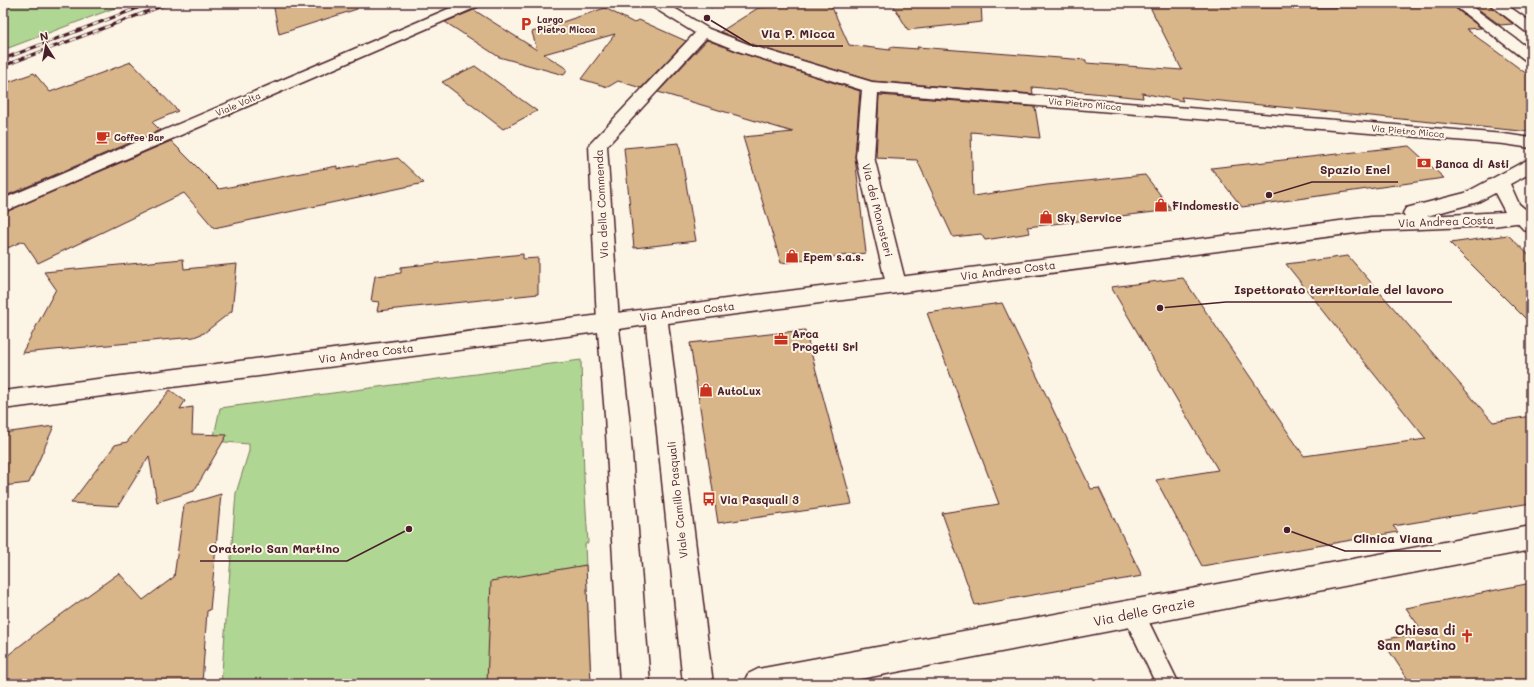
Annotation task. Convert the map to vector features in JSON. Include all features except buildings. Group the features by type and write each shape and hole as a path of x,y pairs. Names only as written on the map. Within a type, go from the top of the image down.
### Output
{"street":[{"name":"Viale Volta","path":"3,206 474,3"},
{"name":"Via Pietro Micca","path":"656,3 704,32 747,49 870,87 1504,139 1531,143"},
{"path":"1458,3 1531,57"},
{"path":"1495,3 1531,29"},
{"name":"Via della Commenda","path":"608,322 598,145 704,32"},
{"name":"Via dei Monasteri","path":"870,87 865,157 896,284"},
{"name":"Via Andrea Costa","path":"1371,224 1471,198 1500,183 1527,174"},
{"name":"Via Andrea Costa","path":"1500,183 1511,207 1528,219"},
{"name":"Via Andrea Costa","path":"3,400 1371,224 1528,219"},
{"name":"Viale Camillo Pasquali","path":"656,315 698,684"},
{"path":"608,322 617,415 635,684"},
{"name":"Via delle Grazie","path":"758,684 1531,538"}],"lane":[{"path":"1133,613 1168,684"}],"path":[{"path":"707,7 749,3"}],"green space":[{"path":"3,3 128,3 3,50"},
{"path":"581,360 584,477 588,543 585,544 591,684 221,684 236,493 249,451 249,444 213,441 220,408"}],"railway":[{"path":"3,59 151,3"},
{"path":"3,66 170,3"}],"place":[{"name":"Via P. Micca","path":"707,18"},
{"name":"Largo Pietro Micca","path":"526,24"},
{"name":"Coffee Bar","path":"103,137"},
{"name":"Banca di Asti","path":"1424,163"},
{"name":"Spazio Enel","path":"1269,195"},
{"name":"Findomestic","path":"1161,205"},
{"name":"Sky Service","path":"1046,217"},
{"name":"Epem s.a.s.","path":"792,256"},
{"name":"Ispettorato territoriale del lavoro","path":"1160,308"},
{"name":"Arca Progetti Srl","path":"781,339"},
{"name":"AutoLux","path":"706,390"},
{"name":"Via Pasquali 3","path":"709,499"},
{"name":"Oratorio San Martino","path":"409,529"},
{"name":"Clinica Viana","path":"1287,530"},
{"name":"Chiesa di San Martino","path":"1467,636"}]}
